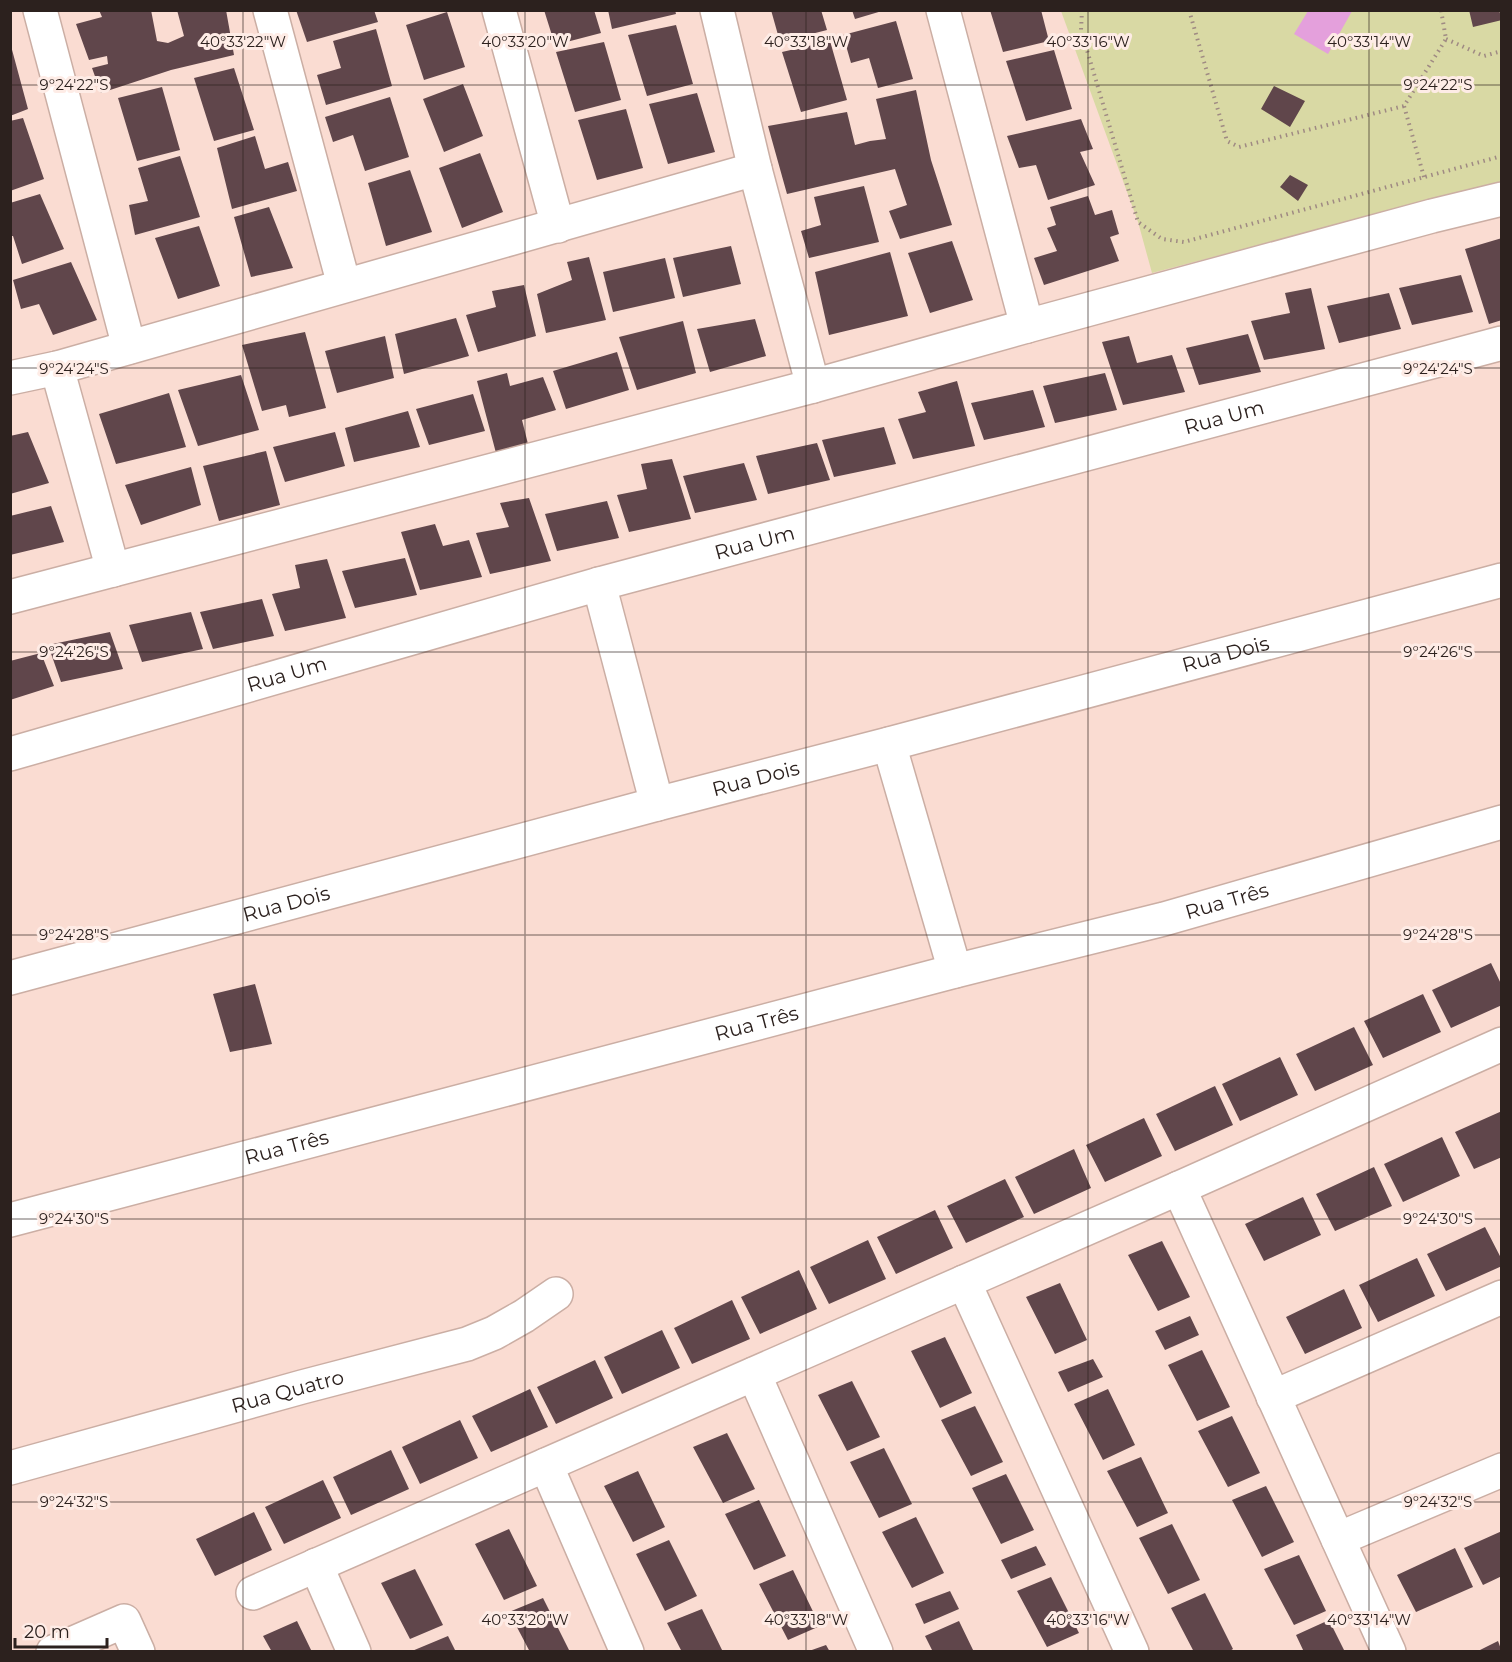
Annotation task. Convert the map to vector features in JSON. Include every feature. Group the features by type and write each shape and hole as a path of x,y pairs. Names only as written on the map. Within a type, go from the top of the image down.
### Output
{"street":[{"path":"40,10 129,347"},
{"path":"270,10 344,285"},
{"path":"499,10 558,226"},
{"path":"717,10 755,169 813,386"},
{"path":"943,10 1027,326"},
{"path":"10,378 57,368 755,169"},
{"path":"10,597 813,386 1432,216 1502,199"},
{"name":"Rua Um","path":"10,754 599,584 1502,343"},
{"path":"57,368 113,570"},
{"name":"Rua Dois","path":"10,978 1502,580"},
{"path":"599,584 657,804"},
{"path":"889,744 955,971"},
{"name":"Rua Três","path":"10,1220 955,971 1164,919 1502,822"},
{"path":"253,1593 1179,1188 1502,1044"},
{"path":"1179,1188 1389,1652"},
{"path":"964,1282 1132,1652"},
{"name":"Rua Quatro","path":"10,1468 467,1344 524,1316 556,1294"},
{"path":"1273,1397 1502,1297"},
{"path":"754,1374 876,1652"},
{"path":"546,1465 627,1652"},
{"path":"1338,1539 1502,1470"},
{"path":"316,1565 354,1652"},
{"path":"53,1652 124,1621 138,1652"}],"path":[{"path":"1082,10 1081,30 1137,222 1162,239 1184,242 1502,156"},
{"path":"1190,10 1227,141 1239,147 1404,106 1446,39 1441,10"},
{"path":"1446,39 1484,56 1502,51"},
{"path":"1404,106 1424,177"}],"green space":[{"path":"1061,11 1501,11 1501,182 1152,273 1138,222"}],"shaded area":[{"path":"1308,11 1352,11 1328,54 1294,34"}],"building":[{"path":"99,10 151,10 157,41 168,43 184,36 177,10 226,10 234,55 171,70 101,93 92,68 108,64 107,56 89,60 76,24 102,17"},
{"path":"296,10 374,10 378,22 307,42"},
{"path":"544,10 594,10 601,33 555,45"},
{"path":"608,10 675,10 676,14 612,29"},
{"path":"771,10 821,10 827,30 780,42"},
{"path":"852,10 882,10 882,11 855,19"},
{"path":"990,10 1041,10 1049,41 1003,52"},
{"path":"1469,10 1499,10 1502,20 1473,27"},
{"path":"447,12 465,67 424,80 406,25"},
{"path":"896,21 913,79 878,88 869,58 851,63 843,35"},
{"path":"676,25 693,84 647,96 628,35"},
{"path":"376,29 392,86 326,105 317,75 341,68 333,41"},
{"path":"830,41 847,100 801,112 782,52"},
{"path":"604,42 621,100 575,112 556,52"},
{"path":"10,47 28,109 10,116"},
{"path":"1054,50 1072,109 1026,121 1006,61"},
{"path":"234,68 254,130 214,141 194,78"},
{"path":"463,84 483,136 444,152 423,99"},
{"path":"1274,86 1305,101 1290,127 1261,109"},
{"path":"162,87 180,150 137,161 118,98"},
{"path":"916,90 931,160 952,225 900,239 889,211 907,205 895,169 787,194 768,126 847,112 855,145 886,139 876,99"},
{"path":"697,93 715,152 668,164 649,104"},
{"path":"390,97 409,157 365,171 353,135 333,142 325,117"},
{"path":"626,109 643,168 597,180 578,120"},
{"path":"23,118 44,179 10,191 10,121"},
{"path":"1081,119 1093,149 1080,152 1095,185 1048,200 1036,165 1019,168 1007,136"},
{"path":"255,136 265,169 288,162 297,191 232,209 217,148"},
{"path":"480,153 503,212 462,228 439,168"},
{"path":"180,156 200,217 135,235 129,205 148,201 138,168"},
{"path":"410,170 432,232 386,246 368,183"},
{"path":"1290,175 1308,185 1298,201 1280,187"},
{"path":"864,186 879,242 809,258 801,231 821,225 814,197"},
{"path":"40,194 64,249 22,264 13,236 10,236 10,203"},
{"path":"1088,196 1095,215 1112,210 1119,234 1110,237 1119,261 1044,285 1034,258 1057,251 1047,228 1056,225 1050,207"},
{"path":"269,207 293,268 251,277 234,217"},
{"path":"199,226 220,286 178,299 155,238"},
{"path":"1502,238 1502,320 1489,324 1465,249"},
{"path":"952,241 973,300 930,313 908,253"},
{"path":"731,246 741,284 683,297 673,258"},
{"path":"890,252 908,316 829,335 815,272"},
{"path":"589,257 606,320 546,333 537,294 572,280 567,262"},
{"path":"665,258 675,298 613,312 603,272"},
{"path":"71,262 97,320 53,335 39,304 21,309 13,280"},
{"path":"1461,275 1473,312 1412,325 1399,288"},
{"path":"524,285 536,336 478,352 466,315 496,307 492,291"},
{"path":"1311,288 1325,349 1264,360 1251,321 1290,313 1285,293"},
{"path":"1389,293 1401,329 1339,343 1327,306"},
{"path":"456,318 469,356 404,374 395,334"},
{"path":"755,319 766,356 710,372 697,329"},
{"path":"683,321 696,373 637,390 619,337"},
{"path":"305,332 326,408 289,417 286,405 262,411 242,345"},
{"path":"1248,334 1261,372 1199,385 1186,348"},
{"path":"385,336 394,378 337,393 325,351"},
{"path":"1129,336 1137,363 1172,355 1185,392 1123,405 1102,342"},
{"path":"617,352 629,390 566,409 553,371"},
{"path":"507,373 510,386 543,377 556,410 522,420 528,444 496,453 477,381"},
{"path":"1105,373 1117,410 1055,423 1043,386"},
{"path":"241,375 259,430 198,446 178,390"},
{"path":"957,381 975,446 913,459 898,419 926,412 918,392"},
{"path":"1033,390 1045,427 984,440 971,403"},
{"path":"169,393 186,447 116,464 99,414"},
{"path":"473,394 485,431 429,445 416,409"},
{"path":"408,411 420,447 354,462 345,428"},
{"path":"884,427 896,464 834,477 822,440"},
{"path":"28,432 49,483 10,494 10,436"},
{"path":"335,432 345,466 285,482 273,447"},
{"path":"817,443 830,480 768,494 756,456"},
{"path":"266,451 280,505 219,521 203,466"},
{"path":"672,459 691,519 629,532 617,495 647,489 641,464"},
{"path":"744,463 757,500 695,513 683,476"},
{"path":"191,467 201,505 141,525 125,485"},
{"path":"529,498 551,561 490,574 476,533 509,527 500,503"},
{"path":"607,501 619,538 557,551 545,514"},
{"path":"51,506 64,542 10,555 10,516"},
{"path":"435,524 443,546 469,540 482,577 420,590 401,532"},
{"path":"405,558 417,595 355,608 342,571"},
{"path":"327,559 346,618 285,631 272,594 300,588 295,565"},
{"path":"262,599 274,636 213,649 200,612"},
{"path":"191,612 203,649 142,662 129,625"},
{"path":"110,632 123,669 61,682 48,645"},
{"path":"41,653 54,686 10,700 10,661"},
{"path":"1491,963 1502,986 1502,1005 1451,1028 1432,990"},
{"path":"255,984 272,1044 230,1052 213,994"},
{"path":"1423,994 1441,1032 1383,1058 1364,1021"},
{"path":"1354,1027 1373,1065 1315,1091 1296,1054"},
{"path":"1280,1057 1298,1095 1240,1121 1222,1084"},
{"path":"1215,1086 1233,1125 1175,1151 1156,1114"},
{"path":"1502,1111 1502,1157 1474,1169 1455,1132"},
{"path":"1144,1118 1162,1156 1105,1182 1086,1145"},
{"path":"1442,1137 1460,1176 1403,1202 1384,1164"},
{"path":"1074,1149 1091,1188 1034,1214 1015,1177"},
{"path":"1374,1167 1392,1206 1335,1231 1316,1194"},
{"path":"1005,1179 1024,1217 966,1243 947,1206"},
{"path":"1303,1197 1321,1235 1264,1261 1245,1224"},
{"path":"935,1210 953,1248 896,1274 877,1237"},
{"path":"1485,1227 1502,1260 1502,1266 1446,1291 1427,1254"},
{"path":"868,1240 886,1279 829,1304 810,1267"},
{"path":"1162,1241 1190,1297 1158,1311 1128,1255"},
{"path":"1417,1258 1435,1296 1378,1322 1359,1285"},
{"path":"799,1270 817,1309 760,1334 741,1297"},
{"path":"1060,1283 1087,1340 1055,1354 1026,1297"},
{"path":"1344,1289 1362,1328 1305,1354 1286,1317"},
{"path":"732,1300 750,1339 692,1364 674,1328"},
{"path":"1190,1316 1199,1335 1165,1350 1155,1331"},
{"path":"662,1330 680,1368 622,1394 604,1357"},
{"path":"945,1337 972,1393 940,1408 911,1351"},
{"path":"1202,1350 1230,1407 1197,1421 1168,1365"},
{"path":"1093,1359 1103,1377 1068,1392 1058,1372"},
{"path":"595,1360 613,1398 556,1424 537,1387"},
{"path":"852,1381 880,1437 847,1451 818,1395"},
{"path":"530,1389 548,1427 491,1452 472,1416"},
{"path":"1108,1389 1135,1445 1103,1460 1074,1404"},
{"path":"975,1406 1003,1462 971,1476 941,1420"},
{"path":"1232,1416 1260,1473 1228,1487 1198,1431"},
{"path":"460,1420 478,1458 420,1484 402,1447"},
{"path":"727,1433 755,1489 723,1503 693,1447"},
{"path":"884,1448 912,1504 879,1518 850,1462"},
{"path":"391,1450 409,1489 351,1515 333,1477"},
{"path":"1141,1457 1168,1513 1137,1527 1107,1471"},
{"path":"638,1471 665,1527 633,1542 604,1486"},
{"path":"1006,1474 1034,1530 1001,1544 972,1488"},
{"path":"323,1480 341,1518 284,1544 265,1507"},
{"path":"1266,1486 1294,1542 1262,1557 1232,1500"},
{"path":"759,1500 786,1556 754,1570 725,1514"},
{"path":"254,1512 272,1550 215,1576 196,1539"},
{"path":"916,1517 944,1573 912,1588 882,1532"},
{"path":"1172,1524 1200,1580 1168,1594 1139,1538"},
{"path":"509,1529 537,1586 504,1600 475,1544"},
{"path":"1502,1531 1502,1576 1483,1585 1464,1548"},
{"path":"669,1540 697,1596 665,1611 636,1554"},
{"path":"1036,1546 1046,1565 1011,1579 1001,1560"},
{"path":"1455,1548 1473,1587 1416,1612 1397,1575"},
{"path":"1299,1555 1326,1611 1294,1625 1264,1569"},
{"path":"415,1569 443,1625 410,1639 381,1583"},
{"path":"793,1570 820,1626 788,1640 759,1584"},
{"path":"1051,1577 1079,1633 1047,1647 1017,1591"},
{"path":"950,1591 959,1609 924,1624 915,1604"},
{"path":"1205,1593 1233,1649 1228,1652 1194,1652 1171,1608"},
{"path":"543,1598 570,1652 530,1652 509,1612"},
{"path":"702,1609 723,1652 682,1652 667,1623"},
{"path":"1329,1620 1345,1652 1304,1652 1296,1635"},
{"path":"297,1621 312,1652 272,1652 263,1636"},
{"path":"959,1621 974,1652 933,1652 925,1636"},
{"path":"448,1636 456,1652 412,1652 412,1651"},
{"path":"1498,1641 1502,1652 1476,1652"},
{"path":"826,1645 830,1652 809,1652 809,1651"}]}
